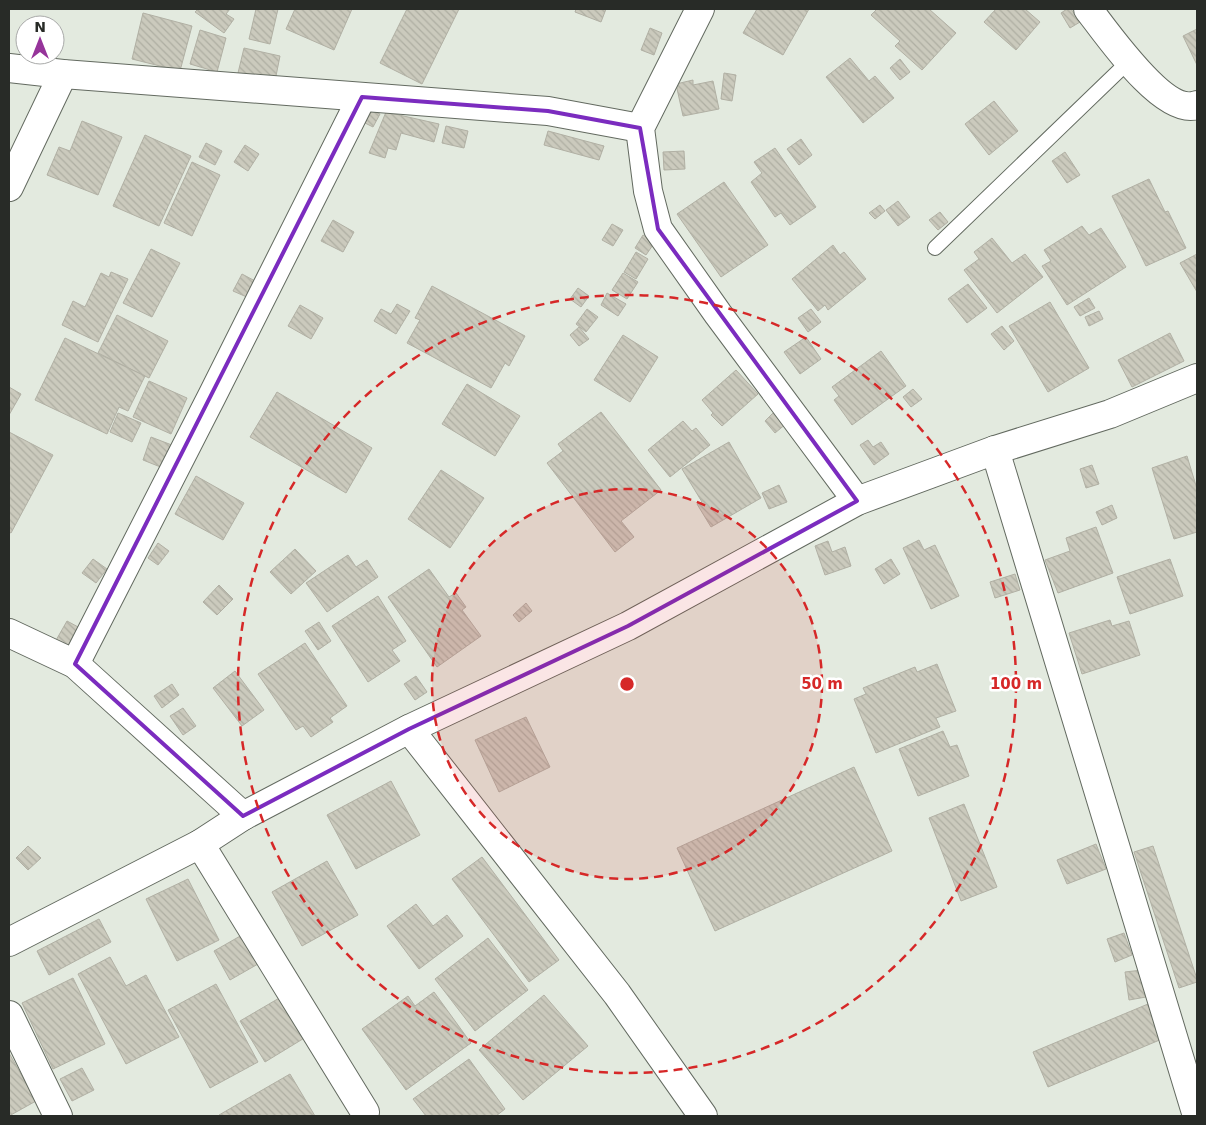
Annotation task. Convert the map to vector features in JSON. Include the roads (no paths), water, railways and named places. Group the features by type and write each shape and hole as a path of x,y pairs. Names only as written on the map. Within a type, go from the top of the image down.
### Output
{"street":[{"path":"700,9 640,128 648,191 658,229 718,314 857,501"},
{"path":"1088,9 1128,62 1150,85 1176,103 1193,107 1197,105"},
{"path":"9,68 62,74 548,112 640,128"},
{"path":"9,187 62,74"},
{"path":"75,664 362,97"},
{"path":"9,942 200,844 243,816 409,729 628,626 857,501 994,450 1110,414 1197,378"},
{"path":"994,450 1197,1116"},
{"path":"9,633 75,664 243,816"},
{"path":"409,729 616,994 703,1116"},
{"path":"200,844 365,1112"},
{"path":"9,1015 58,1116"}],"lane":[{"path":"935,248 1128,62"}]}
